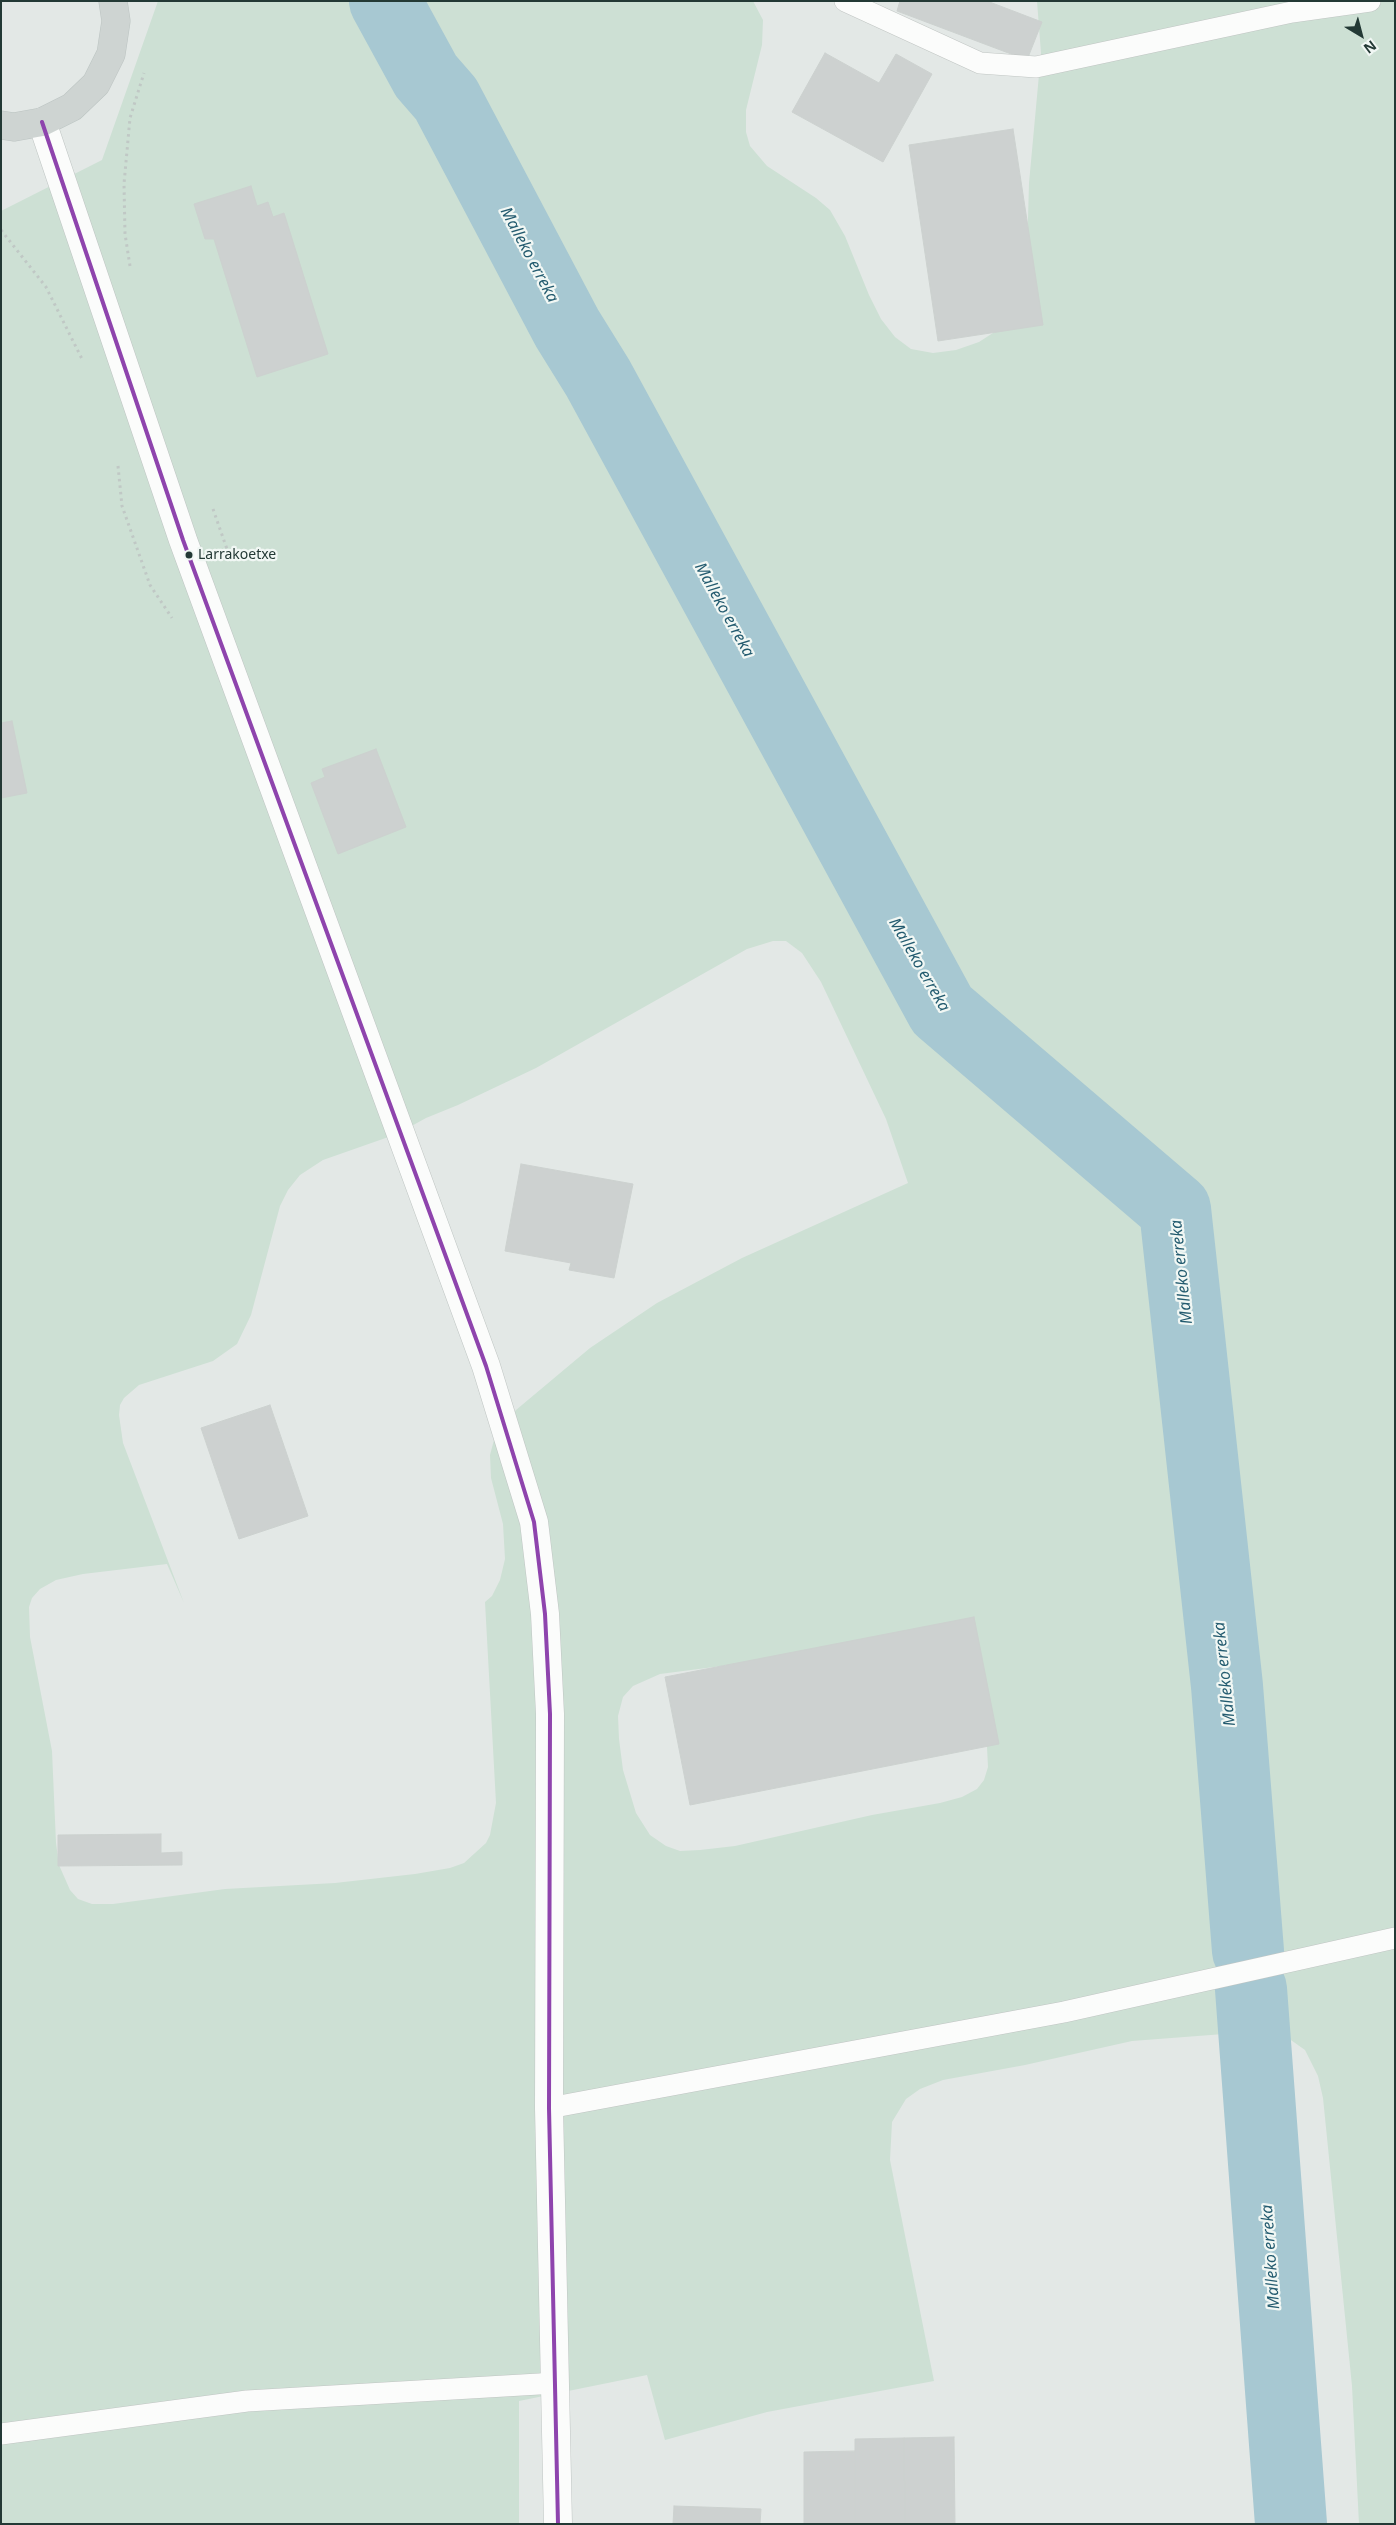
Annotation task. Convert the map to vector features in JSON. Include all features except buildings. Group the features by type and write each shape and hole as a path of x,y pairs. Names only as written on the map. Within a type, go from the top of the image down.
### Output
{"main road":[{"path":"1,125 14,127 42,122 72,107 96,84 111,54 116,21 113,1"}],"street":[{"path":"42,122 183,540 486,1366 534,1522 545,1614 550,1714 549,2108 558,2524"}],"lane":[{"path":"845,1 980,63 1036,66 1292,12 1370,1"},
{"path":"549,2108 1064,2012 1395,1938"},
{"path":"1,2434 247,2401 556,2384"}],"path":[{"path":"131,270 125,234 124,184 130,118 145,68"},
{"path":"1,230 46,287 86,367"},
{"path":"118,463 122,506 150,586 172,618"},
{"path":"212,506 228,553"}],"green space":[{"path":"158,1 753,1 763,20 762,45 746,110 746,132 750,146 767,166 816,198 830,210 845,236 881,319 895,337 911,349 933,353 956,350 979,342 996,331 1027,255 1029,183 1041,53 1037,1 1395,1 1395,2524 1359,2524 1352,2386 1323,2098 1318,2076 1305,2050 1288,2038 1272,2034 1237,2033 1132,2041 1025,2065 943,2080 920,2089 906,2099 892,2122 890,2160 934,2381 767,2412 665,2440 647,2375 519,2401 519,2524 1,2524 1,211 102,160","holes":["773,941 786,941 802,953 821,982 886,1119 908,1183 742,1258 657,1303 590,1348 516,1410 501,1428 494,1440 490,1455 491,1478 503,1524 505,1559 500,1580 492,1596 485,1602 496,1803 490,1835 486,1843 464,1863 450,1868 415,1874 335,1883 225,1889 113,1904 92,1904 78,1899 70,1890 59,1865 56,1843 52,1751 30,1637 29,1607 32,1598 40,1589 56,1580 83,1574 167,1564 184,1603 123,1443 119,1415 120,1405 124,1398 139,1385 213,1361 237,1344 251,1315 280,1206 288,1190 300,1175 323,1160 397,1134 426,1118 536,1068 747,949","869,1647 977,1701 987,1747 988,1767 984,1780 977,1789 962,1797 940,1803 872,1815 735,1846 680,1851 666,1846 650,1835 636,1813 623,1770 619,1739 618,1716 623,1697 633,1686 660,1674"]}],"waterway":[{"name":"Malleko erreka","path":"385,1 426,76 446,99 567,328 598,378 942,1010 1175,1209 1227,1686 1248,1951"},
{"name":"Malleko erreka","path":"1251,1989 1291,2524"}],"transit line":[{"path":"42,122 183,540 486,1366 534,1522 545,1614 550,1714 549,2108 558,2524"}],"place":[{"name":"Larrakoetxe","path":"189,555"}]}
